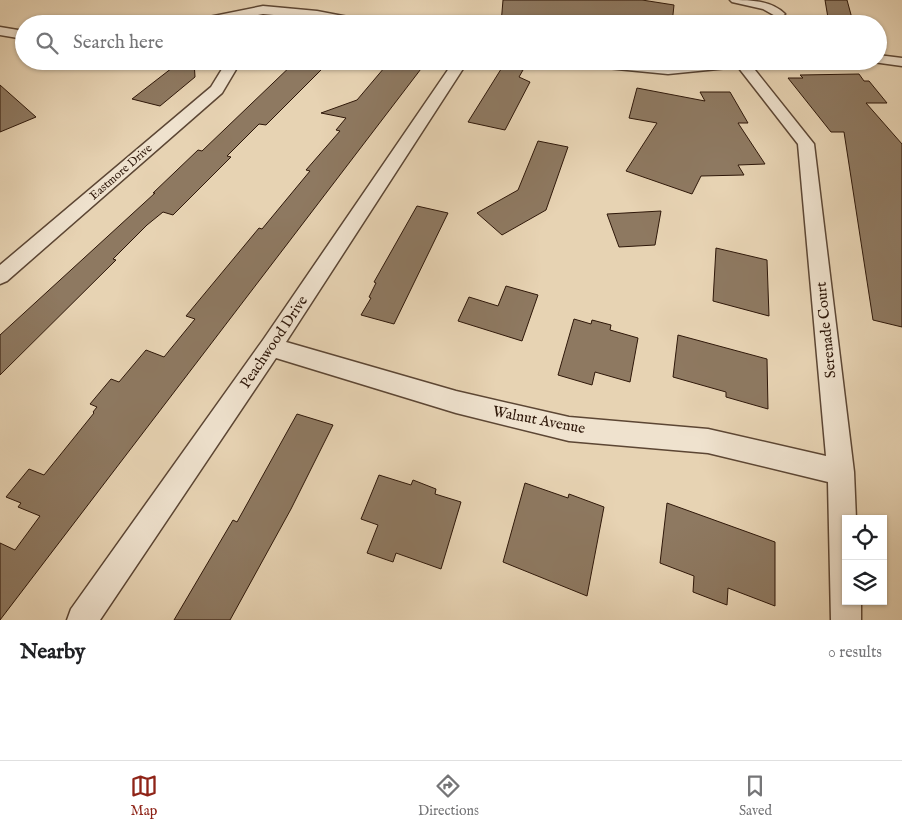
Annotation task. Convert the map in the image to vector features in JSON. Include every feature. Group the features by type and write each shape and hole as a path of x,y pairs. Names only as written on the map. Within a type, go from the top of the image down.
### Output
{"street":[{"path":"736,0 767,6 779,14"},
{"path":"778,0 779,14"},
{"path":"245,15 262,10 317,15"},
{"path":"0,30 15,33"},
{"path":"887,60 902,62"},
{"name":"Eastmore Drive","path":"0,276 217,90 229,70"},
{"name":"Peachwood Drive","path":"82,620 271,347 455,70"},
{"name":"Serenade Court","path":"755,70 806,144 841,472 846,620"},
{"name":"Walnut Avenue","path":"271,347 456,402 569,429 708,441 841,472"}],"building":[{"path":"503,0 642,0 674,5 673,15 502,15"},
{"path":"825,0 847,0 851,15 828,15"},
{"path":"169,70 195,70 195,77 160,106 132,99"},
{"path":"287,70 321,70 266,125 259,124 227,156 231,157 173,215 163,212 147,225 113,259 116,260 0,375 0,335 155,193 153,193 198,150 202,151"},
{"path":"382,70 420,70 0,620 0,543 15,550 40,516 18,507 21,503 6,497 29,469 44,475 94,413 97,407 90,404 111,379 119,382 146,350 164,357 195,319 186,316 259,228 262,229 310,171 306,170 340,131 336,130 346,118 321,113 357,100"},
{"path":"500,70 523,70 519,77 530,82 505,130 468,122"},
{"path":"859,74 864,81 869,81 887,103 866,103 902,144 902,327 873,320 844,132 831,132 788,78 803,78 800,75"},
{"path":"0,85 36,117 0,132"},
{"path":"637,88 705,101 700,92 730,92 748,123 738,123 765,164 738,165 744,175 701,176 692,194 626,171 657,123 629,118"},
{"path":"538,141 568,147 546,210 502,235 477,213 518,190"},
{"path":"417,206 448,213 394,324 361,315 371,298 369,297 376,283 374,282"},
{"path":"661,211 655,245 619,247 607,214"},
{"path":"716,248 767,260 769,316 713,301"},
{"path":"506,286 538,295 522,341 458,321 469,297 498,306"},
{"path":"574,319 591,324 592,320 611,325 610,330 638,338 630,382 595,372 592,385 558,375"},
{"path":"678,335 767,359 768,409 726,397 726,392 673,377"},
{"path":"297,414 333,425 291,509 230,620 174,620 233,520 237,522"},
{"path":"379,475 411,485 413,480 436,489 435,494 461,502 441,569 396,553 393,562 367,553 378,525 361,519"},
{"path":"525,483 568,498 569,494 604,507 587,596 503,562"},
{"path":"667,503 775,542 775,606 728,588 727,605 693,592 694,576 660,563"}]}
